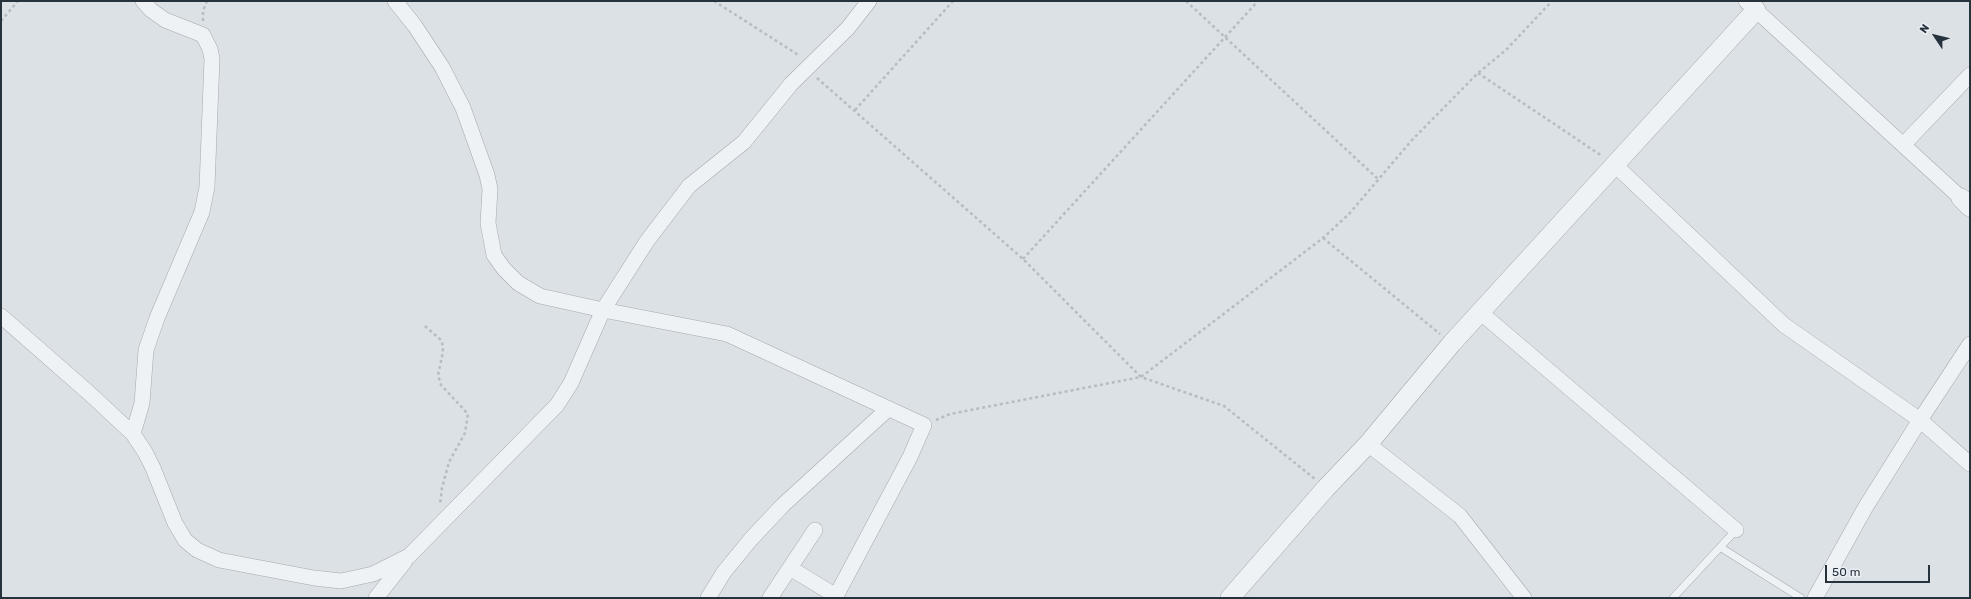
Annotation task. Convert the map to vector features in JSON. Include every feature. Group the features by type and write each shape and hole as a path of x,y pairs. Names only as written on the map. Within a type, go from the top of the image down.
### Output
{"street":[{"path":"133,434 142,403 146,350 157,318 202,212 207,187 212,59 210,49 203,35 165,20 151,10 143,1"},
{"path":"395,1 415,26 442,67 463,108 487,175 490,189 488,223 490,241 494,255 504,270 518,283 540,296 727,334 924,425 910,457 836,597 790,568"},
{"path":"376,598 409,556 557,405 571,383 603,310 646,241 689,186 744,142 791,84 848,28 869,1"},
{"path":"1230,598 1326,488 1368,444 1452,343 1615,165 1751,6 1904,144 1965,202"},
{"path":"1904,144 1970,75"},
{"path":"1615,165 1784,325 1920,420 1970,464"},
{"path":"1480,312 1736,530"},
{"path":"1,316 89,393 133,434 150,462 175,523 185,540 197,550 219,560 314,578 341,580 373,574 409,556"},
{"path":"1815,598 1866,508 1920,420 1970,344"},
{"path":"708,598 724,572 751,539 783,505 888,409"},
{"path":"1368,444 1460,516 1524,598"},
{"path":"770,598 814,530"}],"lane":[{"path":"1673,598 1736,530"},
{"path":"1720,547 1801,598"}],"path":[{"path":"1,21 18,1"},
{"path":"203,35 203,10 206,1"},
{"path":"714,1 810,67 855,110 1023,259 1141,377 1224,406 1326,488"},
{"path":"855,110 953,1"},
{"path":"1186,1 1378,179"},
{"path":"1023,259 1258,1"},
{"path":"924,425 950,414 1141,377 1323,238 1355,208 1412,140 1478,73 1506,50 1552,1"},
{"path":"1478,73 1615,165"},
{"path":"1323,238 1452,343"},
{"path":"425,326 442,341 443,352 438,375 441,385 468,414 465,434 449,462 442,488 440,507 444,520"}]}
